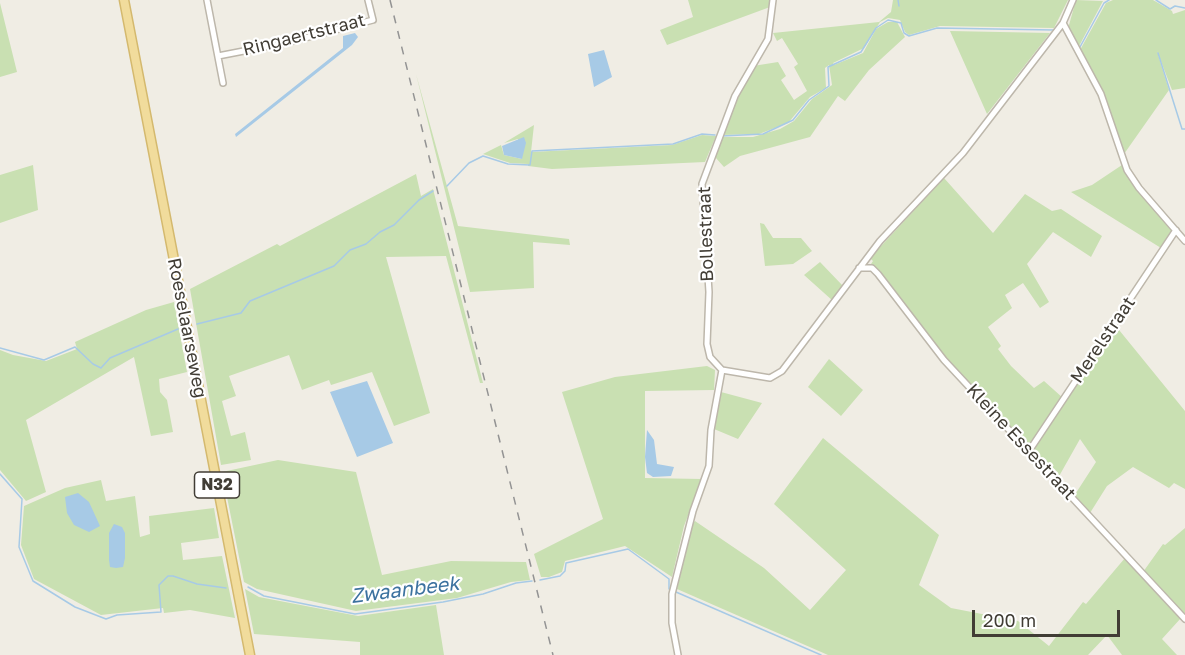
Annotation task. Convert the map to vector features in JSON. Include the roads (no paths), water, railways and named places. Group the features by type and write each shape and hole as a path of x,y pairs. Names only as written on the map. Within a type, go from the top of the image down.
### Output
{"main road":[{"name":"Roeselaarseweg","path":"124,0 250,655"}],"street":[{"name":"Ringaertstraat","path":"207,0 223,83"},
{"name":"Ringaertstraat","path":"218,56 290,42 373,20 368,0"},
{"name":"Bollestraat","path":"722,370 710,357 706,344 709,292 702,184 735,96 768,39 773,0"},
{"path":"678,655 672,623 672,594 691,516 709,466 711,430 722,370 770,378 777,376 859,268 896,224 963,153 1063,23 1073,0"},
{"path":"1063,23 1101,94 1127,170 1139,188 1185,241"},
{"name":"Merelstraat","path":"1029,451 1176,230"},
{"name":"Kleine Essestraat","path":"859,268 872,268 878,274 944,360 1185,619"}],"water":[{"path":"355,33 358,37 352,45 236,137 235,134 343,48 343,36"},
{"path":"604,50 612,77 594,87 588,54"},
{"path":"524,137 526,143 522,159 504,155 502,146"},
{"path":"367,381 393,443 357,457 330,392"},
{"path":"647,430 654,440 657,464 674,467 671,476 653,477 647,473 645,457"},
{"path":"78,493 89,502 100,526 89,532 74,525 67,513 65,497"},
{"path":"114,524 122,527 125,533 123,567 116,568 110,567 109,560 109,533"}],"waterway":[{"path":"898,0 899,6"},
{"path":"1080,47 1104,3 1109,0"},
{"path":"1156,0 1170,9 1175,6 1185,8"},
{"path":"722,136 763,134 793,120 809,100 829,86 828,67 861,52 876,28 888,20 901,23 904,33 909,36 937,28 1054,30"},
{"path":"1158,53 1182,129 1185,129"},
{"path":"447,186 469,163 483,156 508,164 530,165 532,151 673,144 702,134 715,135"},
{"path":"197,324 241,313 250,301 334,266 350,250 366,244 380,232 394,225 419,200 433,191"},
{"path":"0,348 44,360 75,347 93,364 101,368 110,358 178,329"},
{"name":"Zwaanbeek","path":"0,474 22,499 19,547 33,581 75,607 106,619 117,615 161,612 159,585 168,576 197,584 226,588"},
{"name":"Zwaanbeek","path":"540,580 560,576 565,571 566,563 628,549 669,579 669,589"},
{"name":"Zwaanbeek","path":"248,587 264,596 355,614 443,602 532,581"},
{"name":"Zwaanbeek","path":"676,592 821,655"}],"railway":[{"path":"390,0 553,655"}]}
